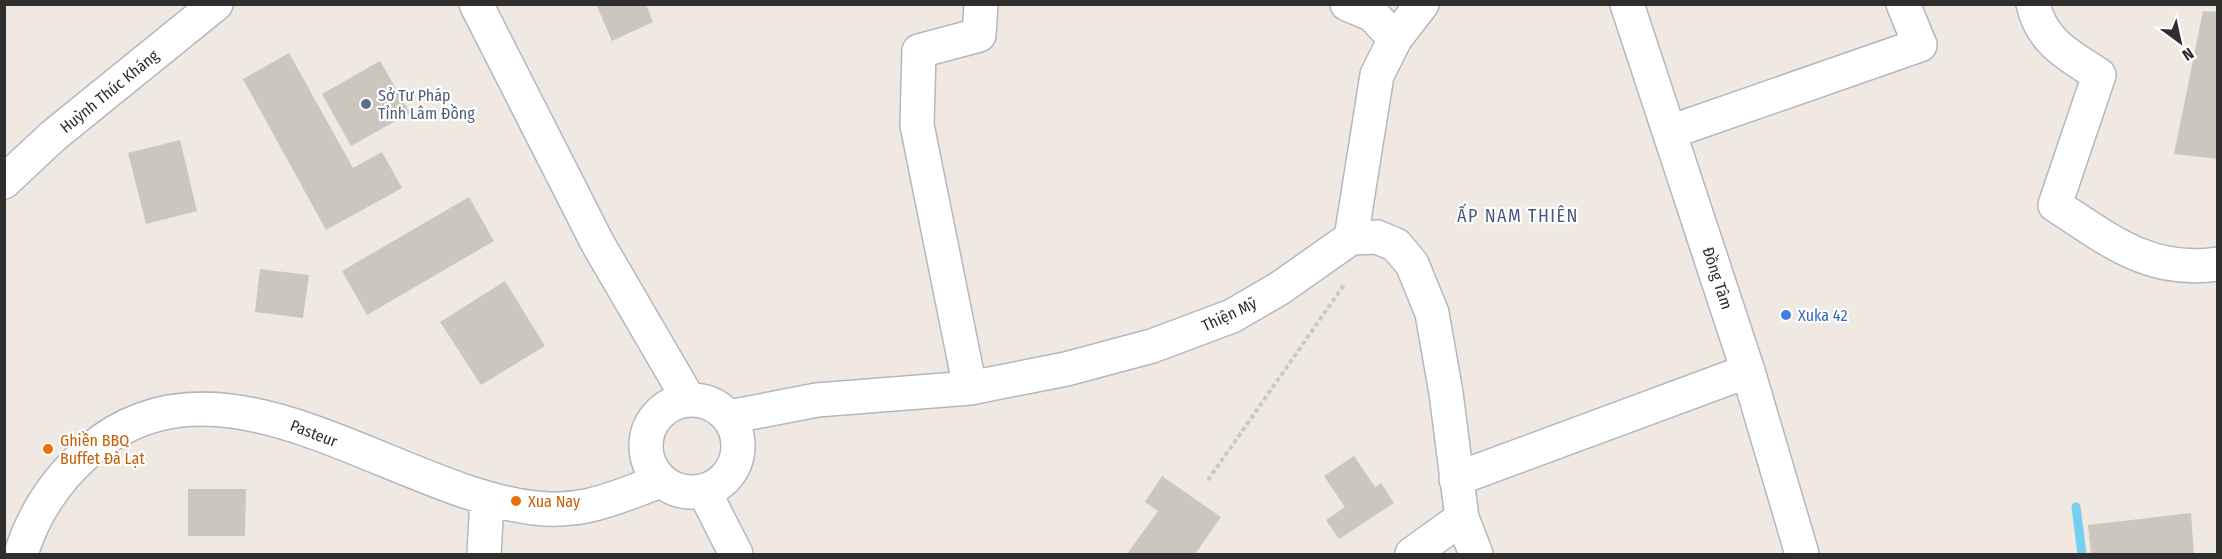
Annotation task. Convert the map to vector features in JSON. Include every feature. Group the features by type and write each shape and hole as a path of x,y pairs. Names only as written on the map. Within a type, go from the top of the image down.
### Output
{"street":[{"name":"Huỳnh Thúc Kháng","path":"4,182 53,136 216,4"},
{"path":"476,4 598,244 689,400"},
{"path":"970,388 917,125 918,83 919,51 979,35 981,4"},
{"path":"1347,4 1373,15 1395,39"},
{"path":"1422,4 1395,39 1377,75 1364,238 1396,245 1412,264 1432,314 1446,393 1462,518 1476,555"},
{"path":"1670,132 1920,45 1903,4"},
{"path":"2033,4 2036,18 2050,42 2099,75 2055,206 2121,248 2162,264 2199,267 2217,264"},
{"name":"Đồng Tâm","path":"1637,8 1670,132 1748,371 1802,555"},
{"name":"Thiện Mỹ","path":"729,417 817,400 970,388 1066,369 1152,346 1233,316 1364,238"},
{"path":"1456,479 1748,371"},
{"path":"689,400 711,404 729,417 736,431 739,445 736,461 718,484 704,491 689,492 674,489 661,481 652,469 646,454 646,439 651,424 661,412 674,404 689,400"},
{"name":"Pasteur","path":"21,555 29,528 64,472 109,434 162,412 210,409 275,418 487,500 536,508 582,509 661,481"},
{"path":"704,491 736,555"},
{"path":"484,555 487,500"},
{"path":"1412,555 1462,518"}],"path":[{"path":"1208,480 1364,238"}],"building":[{"path":"596,4 646,4 653,22 612,41"},
{"path":"2203,11 2218,12 2218,159 2174,154"},
{"path":"289,53 353,168 382,152 402,188 326,230 243,79"},
{"name":"Sở Tư Pháp Tỉnh Lâm Đồng","path":"380,61 410,113 351,146 322,94"},
{"path":"180,140 197,211 146,224 128,153"},
{"path":"469,197 494,241 367,315 342,271"},
{"path":"260,269 309,275 303,318 255,312"},
{"path":"505,281 545,346 481,385 440,322"},
{"path":"1354,456 1375,487 1381,483 1394,503 1339,539 1326,520 1345,507 1324,476"},
{"path":"1162,476 1221,517 1195,554 1127,554 1158,511 1145,502"},
{"path":"188,489 246,489 245,536 188,536"},
{"path":"2191,513 2194,554 2091,554 2088,525"}],"waterway":[{"path":"2076,507 2082,554"}],"place":[{"name":"Sở Tư Pháp Tỉnh Lâm Đồng","path":"366,104"},
{"name":"Xuka 42","path":"1786,315"},
{"name":"Ghiền BBQ Buffet Đà Lạt","path":"48,449"},
{"name":"Xua Nay","path":"516,501"}],"district":[{"name":"ẤP NAM THIÊN","path":"1518,216"}]}
